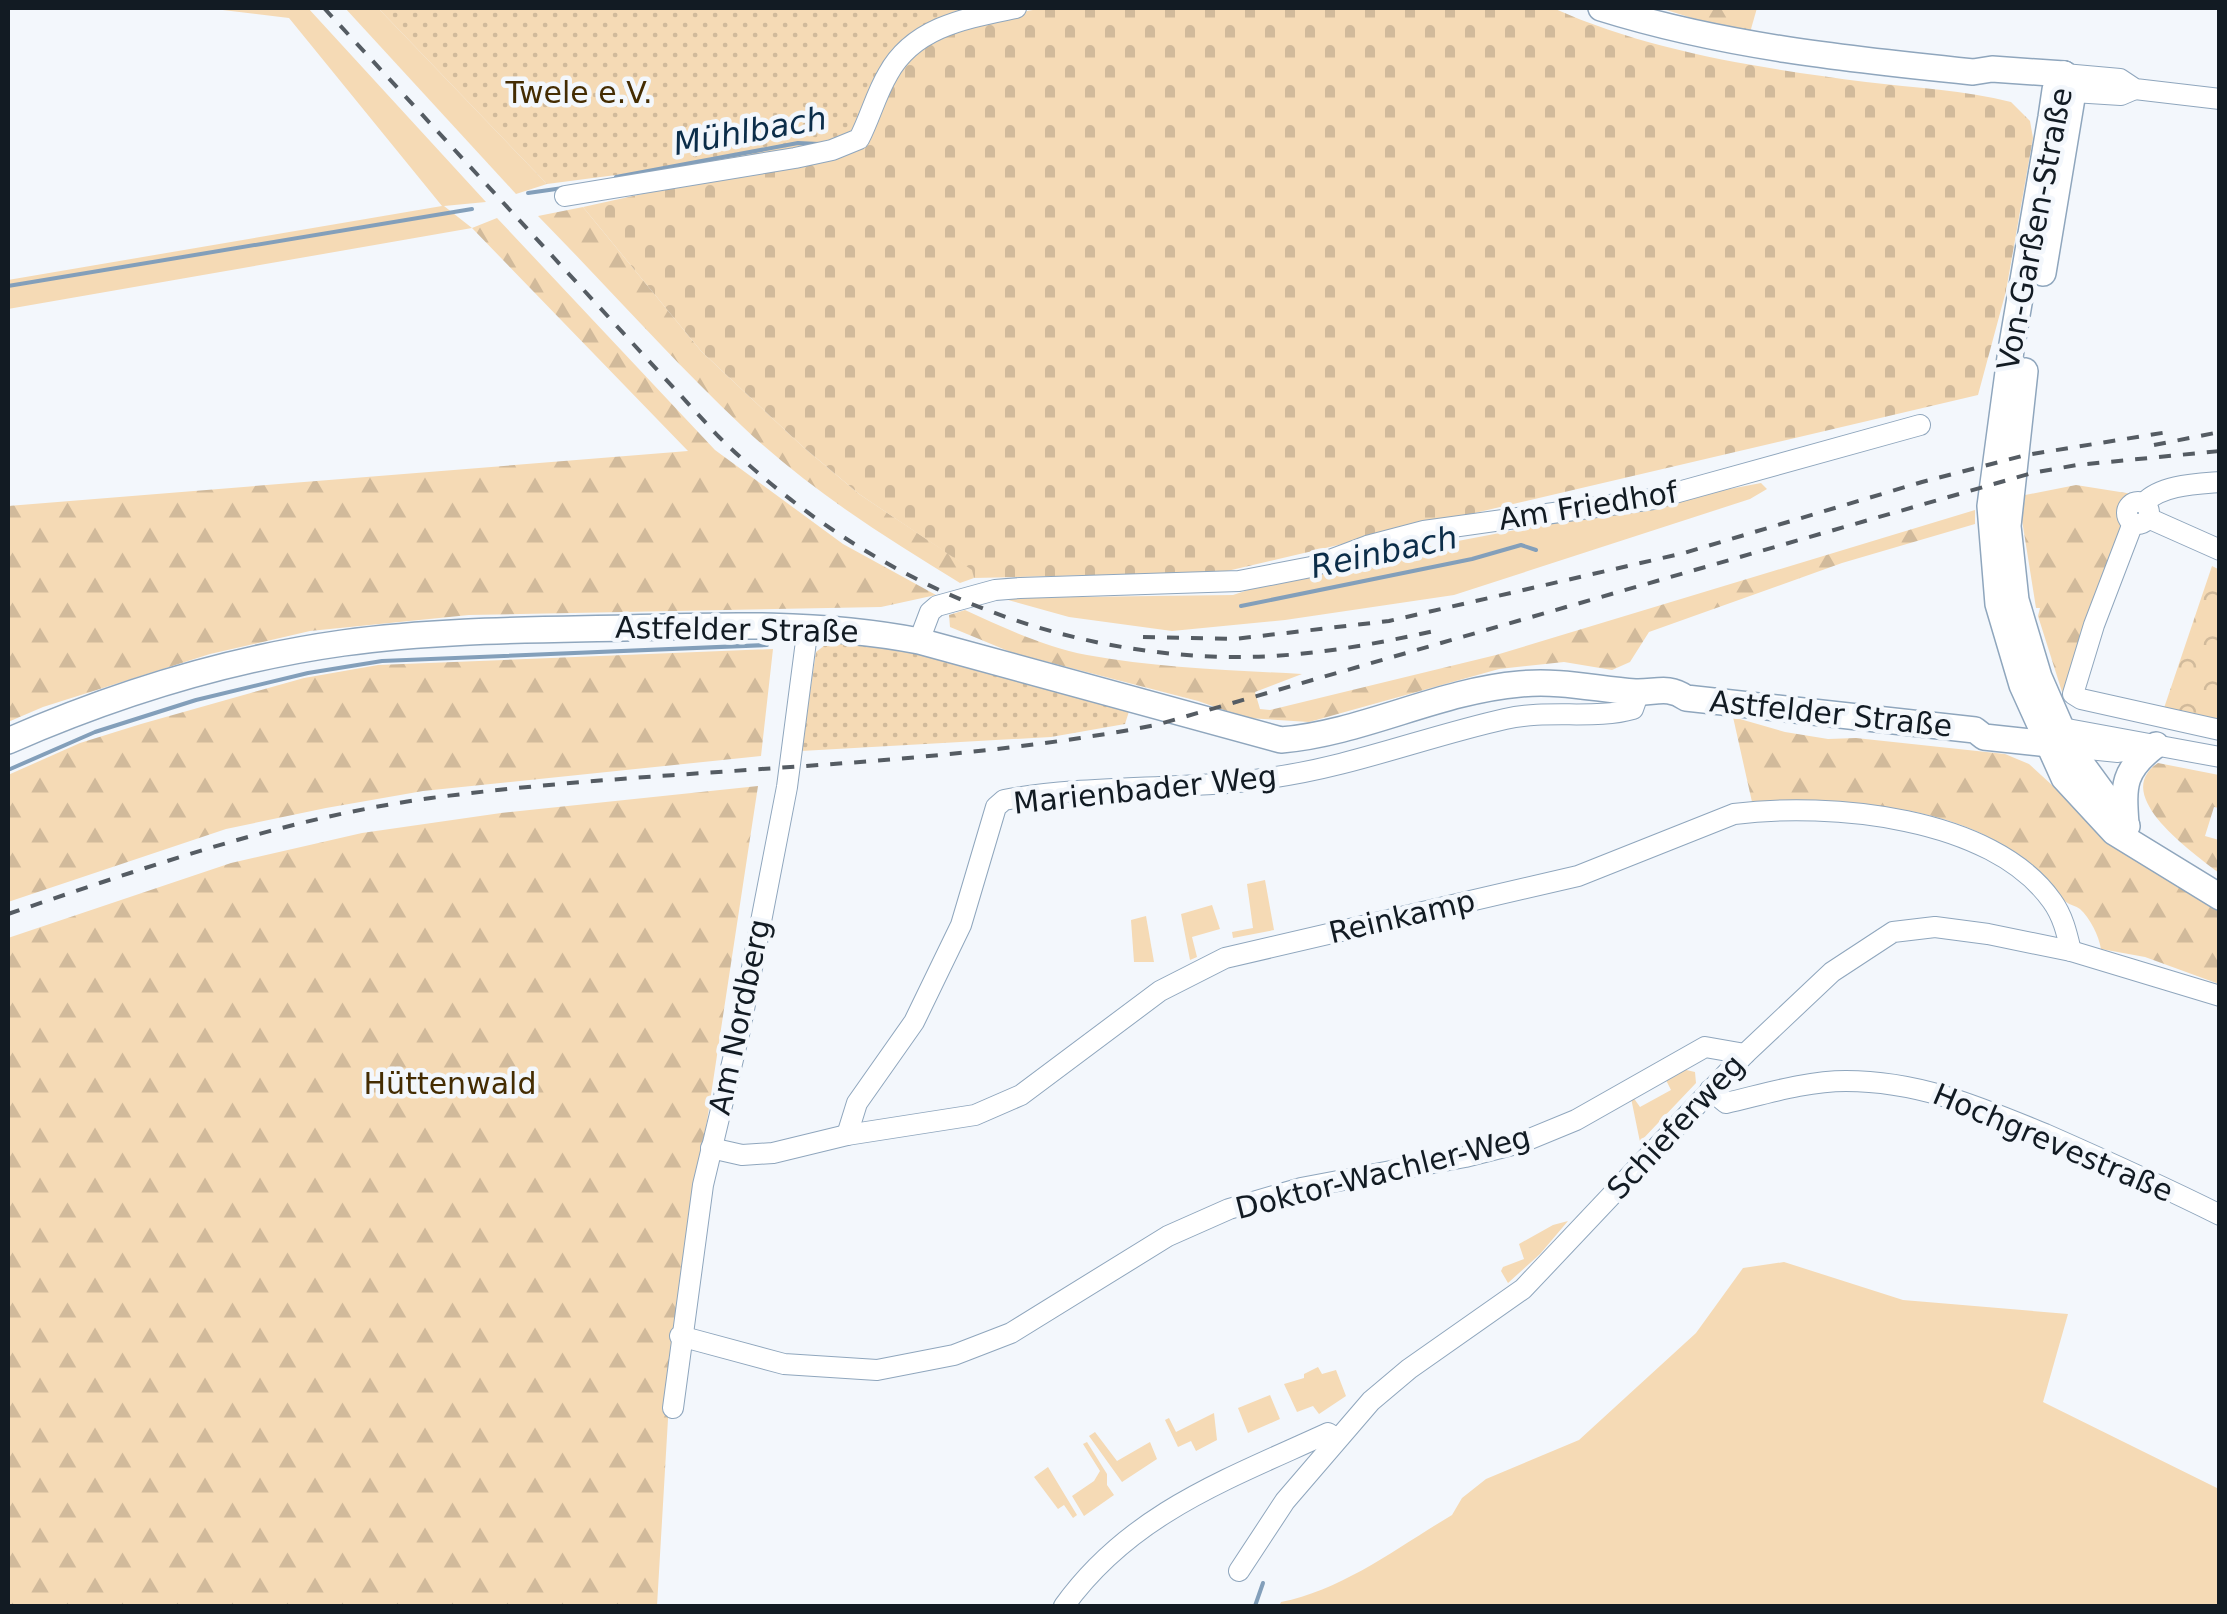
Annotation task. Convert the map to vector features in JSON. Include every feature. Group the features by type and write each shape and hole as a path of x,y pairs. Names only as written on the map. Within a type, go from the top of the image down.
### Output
{"main road":[{"path":"1601,8 1744,44 1973,72 1989,82 2064,85"},
{"name":"Von-Garßen-Straße","path":"2064,85 2008,526 2016,600 2064,778 2114,832 2220,896"},
{"name":"Astfelder Straße","path":"8,740 151,689 290,652 343,643 508,630 808,626 919,641 1281,740 1322,735 1484,689 1521,684 1578,684 1639,692 1667,704 1686,698 1976,730 1984,737 2055,736"},
{"name":"Von-Garßen-Straße","path":"2055,736 2145,850"},
{"path":"2126,824 2127,776 2156,745"}],"street":[{"path":"565,196 795,158 860,139 888,72 916,41 952,21 1016,8"},
{"path":"2064,85 2120,96 2134,90 2220,99"},
{"name":"Am Friedhof","path":"919,641 930,612 937,606 995,590 1238,581 1311,567 1367,546 1424,531 1653,499 1920,426"},
{"path":"2220,482 2189,485 2147,498 2094,625 2073,690 2076,697 2220,730"},
{"path":"2142,515 2220,550"},
{"name":"Am Nordberg","path":"673,1408 680,1336 712,1148 740,1030 787,786 808,626"},
{"name":"Marienbader Weg","path":"847,1135 857,1104 914,1022 960,925 996,807 1004,800 1319,771 1504,719 1545,712 1621,712 1633,708 1639,692"},
{"name":"Astfelder Straße","path":"2055,736 2118,752 2156,745 2220,756"},
{"name":"Reinkamp","path":"712,1148 742,1154 773,1153 847,1135 975,1115 1021,1095 1160,990 1225,958 1578,876 1734,814 1857,814 1964,837 2006,860 2041,886 2064,923 2071,952"},
{"name":"Schieferweg","path":"1238,1572 1285,1501 1371,1401 1523,1288 1745,1054 1832,972 1893,932 1935,927 2071,952 2220,996"},
{"name":"Doktor-Wachler-Weg","path":"680,1336 784,1364 876,1370 954,1355 1011,1333 1168,1236 1228,1209 1301,1188 1520,1143 1576,1120 1705,1047 1745,1054"},
{"name":"Hochgrevestraße","path":"1710,1090 1726,1104 1797,1086 1842,1080 1922,1088 1971,1102 2111,1162 2220,1215"},
{"path":"1064,1606 1134,1532 1204,1490 1328,1433 1336,1438"}],"green space":[{"path":"206,8 308,8 486,202 444,206 472,228 8,309 8,280 442,206 289,18"},
{"path":"345,8 378,8 547,184 516,194"},
{"name":"Twele e.V.","path":"378,8 998,8 914,40 858,137 832,147 547,184"},
{"path":"1044,8 1553,8 1628,36 1706,56 2011,102 2030,121 2033,138 2006,291 1978,395 1223,572 974,578 972,570 859,494 701,351 583,207 833,152 890,73 948,25"},
{"path":"1660,8 1757,8 1749,36"},
{"path":"583,207 701,351 859,494 973,570 974,578 960,583 874,529 819,491 742,426 538,216"},
{"path":"497,218 715,450 843,544 936,595 881,607 469,615 310,631 210,654 43,707 8,722 8,506 688,451 472,228"},
{"path":"1761,483 1767,489 1750,499 1454,595 1285,620 1172,631 1069,617 1001,598 1233,595 1311,569"},
{"path":"2076,485 2139,495 2063,695 2038,616 2040,608 2036,608 2022,520 2025,495"},
{"path":"1975,510 1975,524 1842,563 1649,632 1630,662 1612,670 1564,662 1499,669 1309,722 1247,718 1198,701 1013,653 950,627 949,615 965,610 1071,652 1167,666 1302,674 1255,692 1260,709 1270,710 1496,655"},
{"path":"2212,566 2220,570 2219,727 2162,714"},
{"path":"829,642 890,647 1016,681 1131,705 1125,724 1051,737 801,751 816,652"},
{"path":"773,649 761,756 423,791 326,808 226,829 8,902 8,775 80,743 304,678 378,665"},
{"path":"1733,717 1828,739 1856,738 2005,754 2029,764 2053,786 2061,787 2219,905 2219,984 2145,957 2101,949 2094,927 2084,913 2066,902 2024,859 1987,836 1956,823 1855,804 1752,802"},
{"path":"2158,763 2219,775 2219,808 2214,807 2205,836 2219,840 2219,873 2176,838 2149,807 2143,791 2146,776"},
{"name":"Hüttenwald","path":"758,786 672,1351 657,1606 8,1606 8,938 231,863 362,833 501,813"},
{"path":"1265,880 1274,930 1233,938 1232,932 1253,928 1247,884"},
{"path":"1212,905 1220,929 1192,937 1197,957 1190,960 1181,914"},
{"path":"1146,916 1154,962 1134,962 1131,920"},
{"path":"1682,1069 1695,1072 1696,1083 1640,1142 1631,1098 1640,1107 1671,1090 1665,1078"},
{"path":"1568,1221 1508,1283 1501,1271 1524,1259 1519,1244"},
{"path":"1784,1262 1903,1300 2068,1314 2043,1402 2219,1489 2219,1606 1279,1606 1348,1578 1391,1553 1452,1515 1462,1498 1486,1479 1579,1440 1696,1333 1743,1268"},
{"path":"1318,1367 1322,1374 1336,1370 1346,1396 1319,1414 1313,1406 1297,1412 1284,1384 1304,1378 1304,1374"},
{"path":"1270,1395 1280,1419 1248,1433 1238,1408"},
{"path":"1214,1413 1217,1440 1196,1451 1191,1441 1178,1447 1165,1420 1169,1418 1176,1432"},
{"path":"1095,1432 1117,1461 1150,1442 1157,1459 1122,1482 1089,1436"},
{"path":"1087,1442 1107,1474 1107,1485 1114,1495 1084,1516 1072,1496 1094,1481 1100,1471 1083,1444"},
{"path":"1048,1467 1077,1515 1073,1518 1064,1505 1058,1509 1034,1477"}],"waterway":[{"name":"Mühlbach","path":"616,177 798,143 819,144"},
{"name":"Mühlbach","path":"528,193 563,188"},
{"name":"Mühlbach","path":"8,286 472,209"},
{"name":"Reinbach","path":"1241,606 1472,559 1521,545 1536,550"},
{"path":"8,770 95,732 196,700 308,673 382,661 767,645"},
{"name":"Reinbach","path":"1255,1606 1263,1583"}],"railway":[{"path":"324,8 718,436 771,484 829,527 889,564 953,596 1019,621 1087,640 1158,652 1230,657 1281,655 1358,646 1434,631"},
{"path":"1143,637 1234,639 1389,621 1684,553 2026,455 2168,432"},
{"path":"2154,445 2220,432"},
{"path":"8,914 270,831 431,798 976,751 1156,725 2032,473 2220,451"}]}
